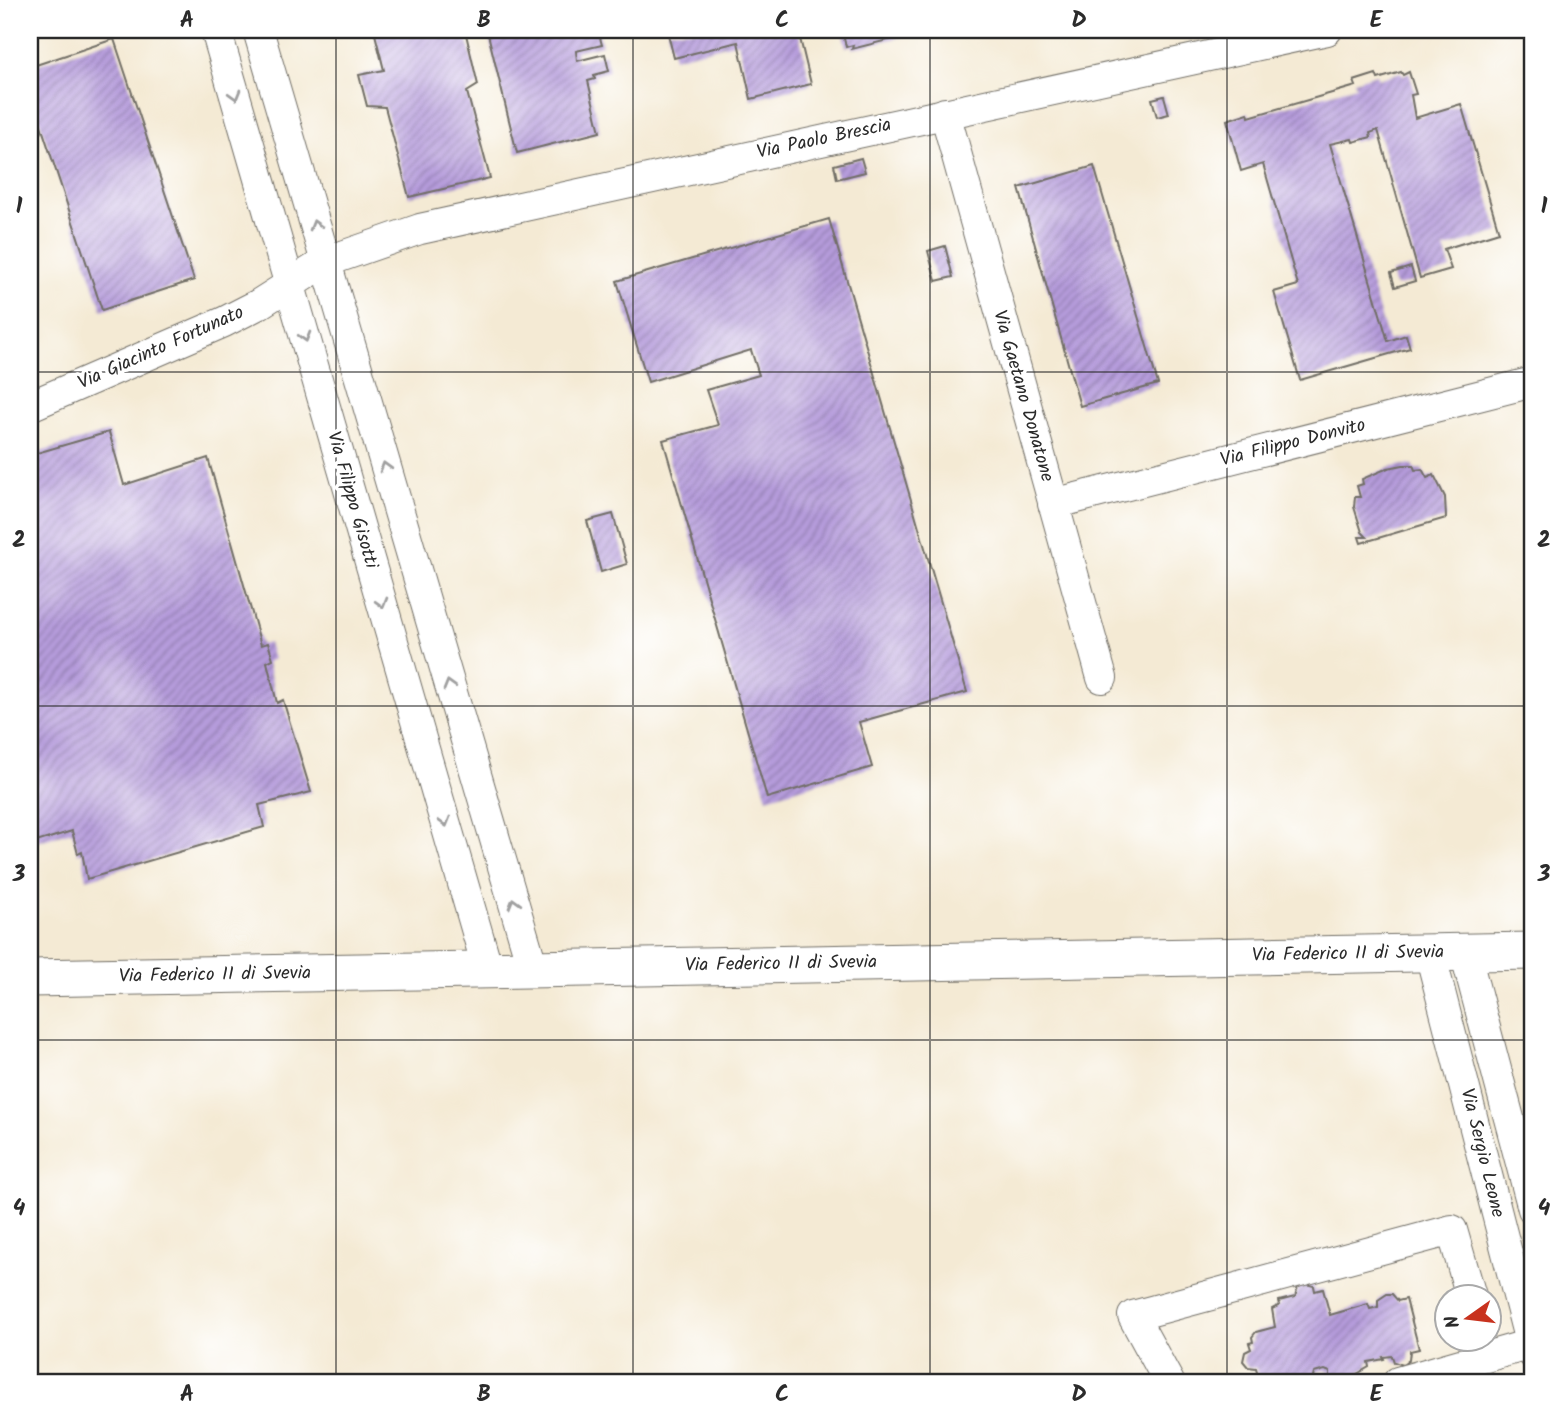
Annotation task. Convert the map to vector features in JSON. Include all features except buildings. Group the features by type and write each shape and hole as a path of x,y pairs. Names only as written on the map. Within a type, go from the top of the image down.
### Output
{"main road":[{"name":"Via Federico II di Svevia","path":"30,978 1533,951"}],"street":[{"name":"Via Filippo Gisotti","path":"216,30 488,970"},
{"path":"258,30 533,969"},
{"name":"Via Paolo Brescia","path":"290,284 325,262 421,229 1327,30"},
{"name":"Via Gaetano Donatone","path":"945,113 1102,678"},
{"name":"Via Giacinto Fortunato","path":"30,406 224,323 290,284"},
{"name":"Via Filippo Donvito","path":"1053,504 1533,382"},
{"path":"1448,953 1533,1209"},
{"name":"Via Sergio Leone","path":"1448,953 1532,1349"},
{"path":"1169,1382 1133,1316 1452,1230 1467,1282"},
{"path":"1398,1382 1532,1349"}]}
